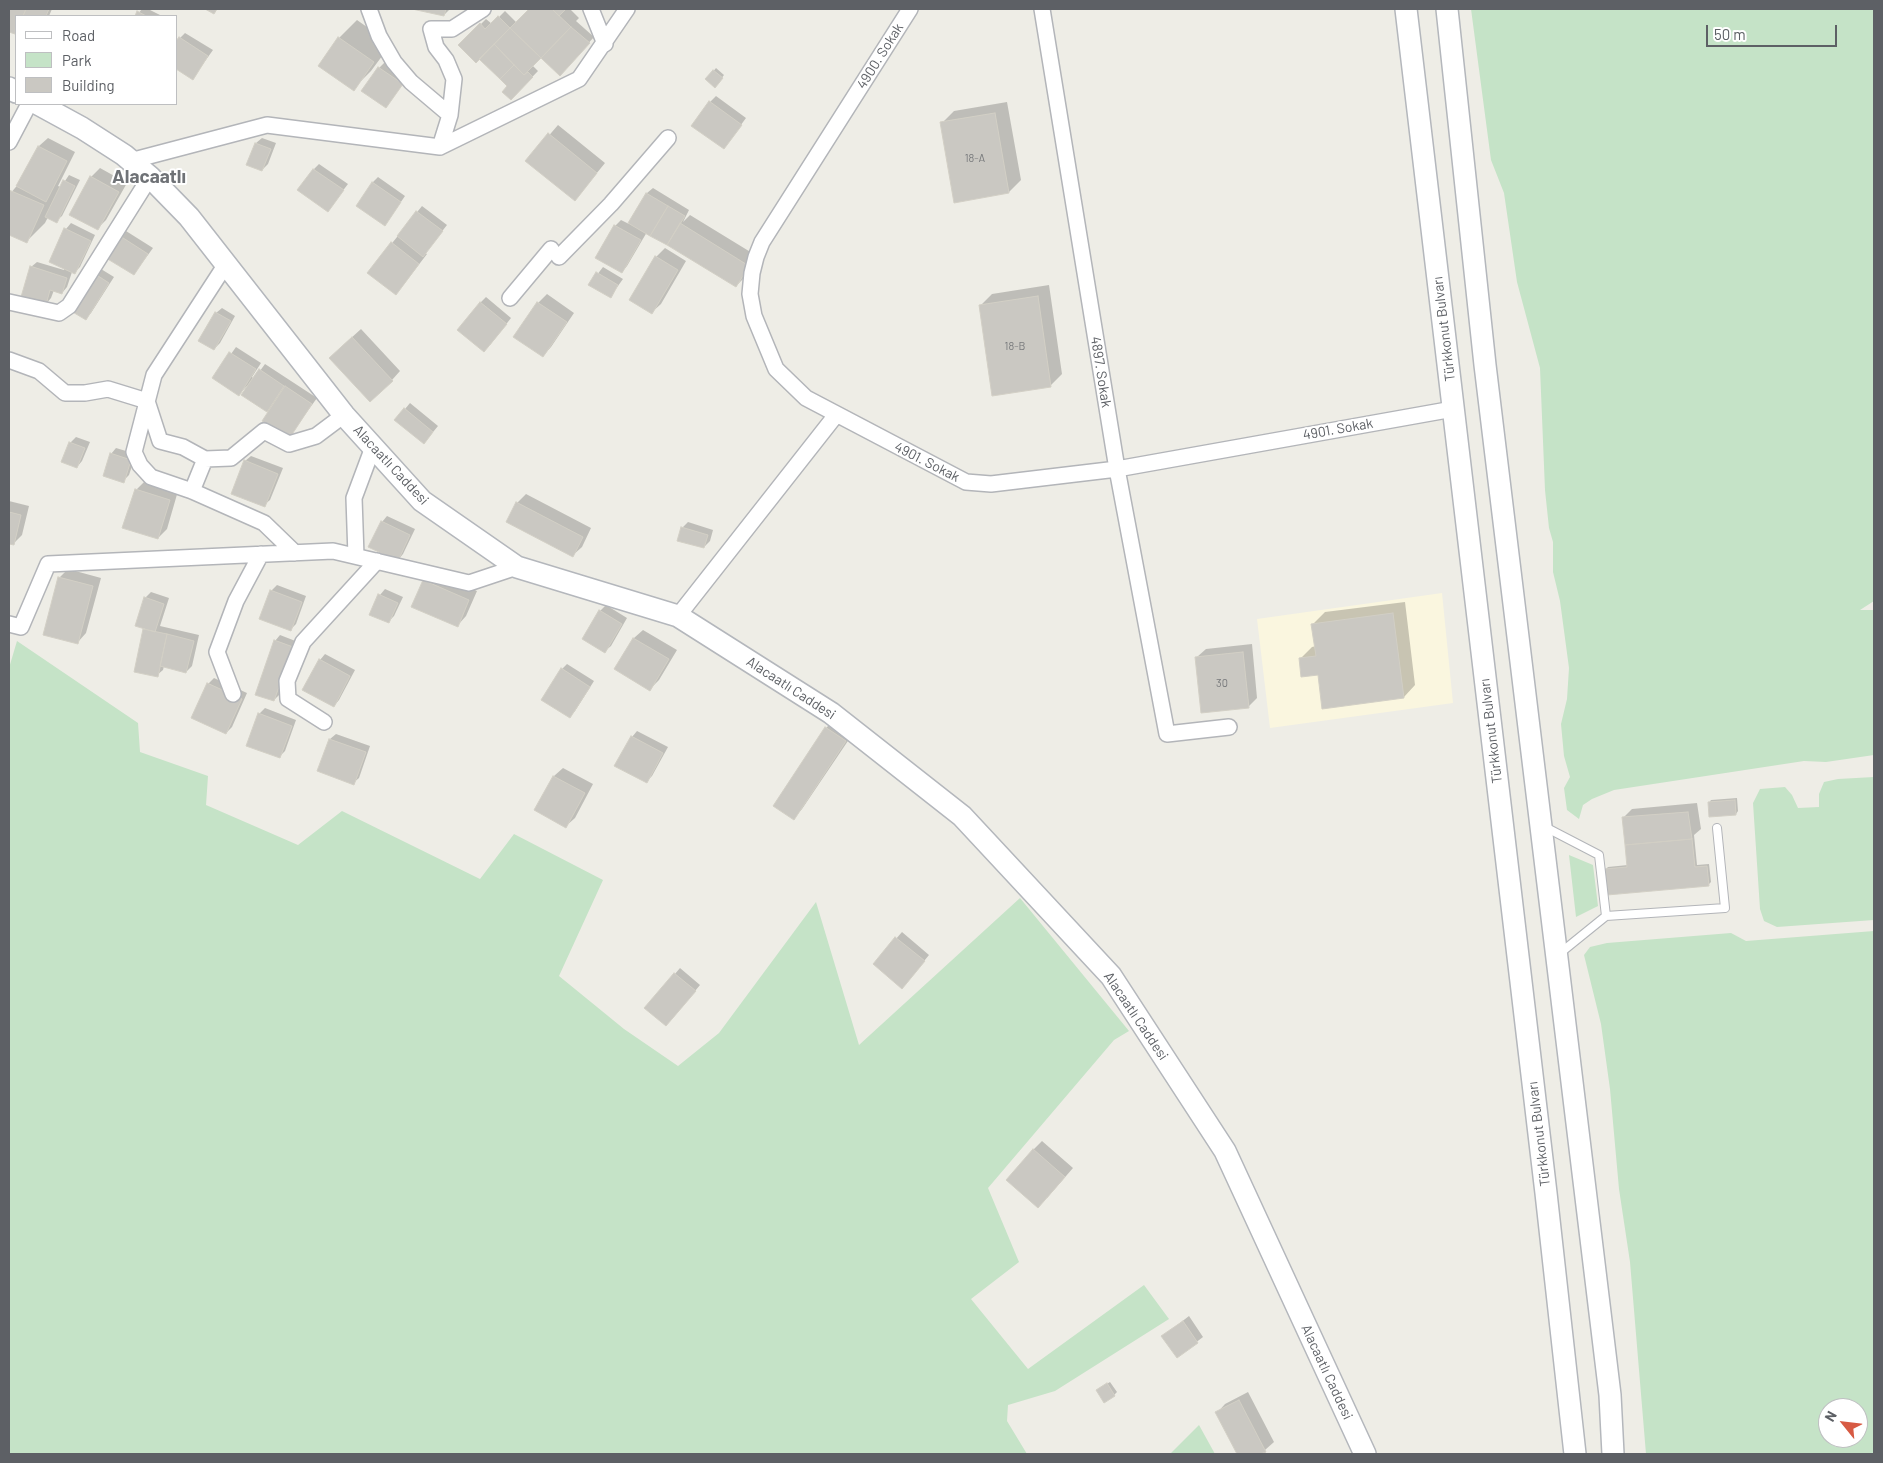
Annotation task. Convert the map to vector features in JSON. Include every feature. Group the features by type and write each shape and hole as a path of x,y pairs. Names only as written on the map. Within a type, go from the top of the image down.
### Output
{"street":[{"path":"368,9 379,36 394,62 411,82 450,115"},
{"path":"440,147 450,115 454,79 446,60 436,46 431,28 452,29 483,9"},
{"path":"591,9 604,44"},
{"path":"130,161 267,125 440,147 579,79 627,9"},
{"name":"4900. Sokak","path":"850,103 910,9"},
{"name":"4897. Sokak","path":"1042,9 1117,469 1167,734 1229,727"},
{"name":"Türkkonut Bulvarı","path":"1406,9 1545,1183 1575,1454"},
{"path":"1447,9 1484,365 1608,1385 1613,1454"},
{"name":"4901. Sokak","path":"850,103 762,242 756,257 750,284 754,316 776,369 806,398 966,482 991,484 1117,469 1453,409"},
{"path":"9,142 28,105"},
{"name":"Alacaatlı Caddesi","path":"40,105 82,128 130,161 150,177 190,217 344,415 422,501 517,567 678,616 831,712 962,816 1111,976 1225,1151 1365,1454"},
{"path":"510,298 555,253 611,204 668,138"},
{"path":"9,302 59,313 69,306 150,177"},
{"path":"226,264 154,375 134,452 140,464 151,477 192,491 264,523 295,553"},
{"path":"9,360 39,371 65,393 85,393 108,389 147,401"},
{"path":"147,401 160,441 183,447 205,459 231,458 264,431 289,444 316,436 344,415"},
{"path":"678,616 836,414"},
{"path":"356,556 354,498 373,447"},
{"path":"192,491 205,459"},
{"path":"9,624 21,627 48,564 332,551 468,583 517,567"},
{"path":"233,694 216,652 236,601 261,554"},
{"path":"324,722 288,699 287,681 303,642 377,561"}],"lane":[{"path":"1541,825 1599,854 1606,916"},
{"path":"1557,956 1606,916 1724,908 1717,828"}],"shaded area":[{"path":"1442,593 1453,703 1270,728 1257,619"}],"green space":[{"path":"1471,9 1874,9 1874,601 1860,610 1874,610 1874,755 1826,762 1804,761 1614,790 1583,805 1579,819 1567,810 1564,788 1570,777 1564,756 1561,724 1567,699 1569,668 1560,601 1553,572 1553,542 1549,528 1545,490 1540,368 1517,282 1504,193 1491,160"},
{"path":"17,641 138,723 140,752 208,776 206,805 298,845 342,811 480,879 514,834 603,880 559,976 624,1029 678,1066 719,1033 816,902 859,1045 1020,898 1129,1031 1114,1040 988,1188 1019,1262 971,1299 1028,1369 1144,1285 1169,1319 1055,1391 1008,1405 1007,1421 1027,1454 9,1454 9,668"},
{"path":"1874,777 1874,920 1777,927 1764,921 1760,909 1753,803 1760,789 1785,787 1792,795 1798,808 1819,807 1819,794 1824,782 1838,779"},
{"path":"1569,855 1593,865 1598,906 1576,917"},
{"path":"1874,931 1874,1454 1646,1454 1630,1262 1619,1189 1610,1089 1601,1024 1584,955 1590,947 1607,943 1731,933 1746,941"},
{"path":"1199,1425 1215,1454 1170,1454"}],"building":[{"path":"9,9 26,9 23,15 15,15 15,34 9,32"},
{"path":"26,9 49,9 46,15 23,15"},
{"path":"205,9 217,9 214,14"},
{"path":"412,9 446,9 444,16"},
{"path":"529,9 552,9 571,27 541,58 510,28"},
{"path":"552,9 566,9 559,16"},
{"path":"137,11 144,15 135,15"},
{"path":"498,16 510,28 476,63 458,45 480,23 485,29"},
{"path":"571,27 590,43 560,76 541,58"},
{"path":"510,28 541,58 524,75 494,44"},
{"path":"179,37 208,56 193,80 178,70"},
{"path":"338,37 374,62 354,91 318,66"},
{"path":"494,44 514,65 500,79 479,59"},
{"path":"514,65 524,75 528,72 533,77 511,100 502,92 507,86 500,79"},
{"path":"378,67 403,84 386,108 361,91"},
{"path":"713,70 723,78 715,88 705,79"},
{"path":"709,101 742,125 724,149 691,126"},
{"path":"995,113 1009,193 954,203 940,122"},
{"path":"548,133 597,173 575,201 525,161"},
{"path":"255,143 271,149 262,171 246,165"},
{"path":"38,146 67,161 46,202 16,186"},
{"path":"313,169 344,190 328,212 297,190"},
{"path":"90,176 119,192 98,230 69,215"},
{"path":"63,180 75,186 57,223 45,217"},
{"path":"372,182 401,202 385,226 356,206"},
{"path":"9,190 44,205 27,243 9,235"},
{"path":"646,193 668,206 650,236 628,223"},
{"path":"668,206 685,216 667,245 650,236"},
{"path":"416,211 443,231 423,257 397,236"},
{"path":"680,223 749,266 736,287 667,245"},
{"path":"614,225 641,240 622,273 595,258"},
{"path":"64,228 91,241 75,274 49,262"},
{"path":"120,236 148,254 134,275 106,258"},
{"path":"391,242 419,264 396,295 367,273"},
{"path":"655,256 678,270 652,314 629,300"},
{"path":"30,266 67,278 62,294 50,290 46,305 21,297"},
{"path":"596,272 618,285 611,298 588,285"},
{"path":"95,274 109,283 86,320 71,311"},
{"path":"1038,296 1051,387 992,396 979,305"},
{"path":"480,302 507,324 484,352 457,330"},
{"path":"537,302 567,322 543,357 513,337"},
{"path":"215,312 231,321 214,350 198,341"},
{"path":"352,337 393,381 370,402 329,358"},
{"path":"229,352 256,369 239,396 212,378"},
{"path":"259,369 284,386 267,412 241,395"},
{"path":"285,386 312,404 289,439 262,421"},
{"path":"404,408 433,432 424,444 394,420"},
{"path":"69,442 85,448 77,468 61,462"},
{"path":"110,453 131,460 124,483 103,476"},
{"path":"244,460 278,474 265,507 231,494"},
{"path":"135,489 170,500 158,539 122,528"},
{"path":"516,502 583,537 573,557 506,522"},
{"path":"9,512 21,515 14,545 9,544"},
{"path":"381,521 410,535 398,561 368,547"},
{"path":"681,527 708,535 704,548 677,541"},
{"path":"58,577 93,586 78,644 43,635"},
{"path":"423,580 469,600 458,627 411,607"},
{"path":"270,590 302,602 291,631 259,619"},
{"path":"378,594 398,603 389,623 369,615"},
{"path":"144,597 164,604 155,632 135,626"},
{"path":"599,610 622,624 605,653 582,639"},
{"path":"1393,613 1404,698 1322,709 1318,675 1301,677 1299,658 1316,656 1311,624"},
{"path":"143,629 167,634 158,677 134,672"},
{"path":"167,634 194,641 186,673 160,666"},
{"path":"633,638 669,659 650,691 614,669"},
{"path":"274,640 293,647 274,701 255,695"},
{"path":"1243,652 1249,708 1201,713 1195,657"},
{"path":"319,659 350,676 334,707 302,690"},
{"path":"561,668 590,687 570,718 541,700"},
{"path":"207,683 242,699 226,734 191,718"},
{"path":"258,713 292,726 280,758 246,746"},
{"path":"825,727 846,741 794,820 773,806"},
{"path":"631,736 663,753 647,783 614,766"},
{"path":"329,739 366,752 354,785 317,771"},
{"path":"553,776 585,793 566,828 534,810"},
{"path":"1735,800 1736,815 1709,817 1708,802"},
{"path":"1688,812 1692,839 1625,845 1622,817"},
{"path":"1692,839 1695,867 1707,866 1709,886 1607,895 1605,869 1627,867 1625,845"},
{"path":"895,937 925,961 902,989 873,964"},
{"path":"674,973 696,991 666,1026 644,1008"},
{"path":"1033,1149 1065,1177 1038,1208 1006,1180"},
{"path":"1183,1321 1198,1343 1177,1358 1161,1336"},
{"path":"1107,1383 1115,1396 1104,1403 1096,1390"},
{"path":"1239,1400 1266,1452 1260,1454 1237,1454 1215,1412"}],"district":[{"name":"Alacaatlı","path":"149,177"}]}
